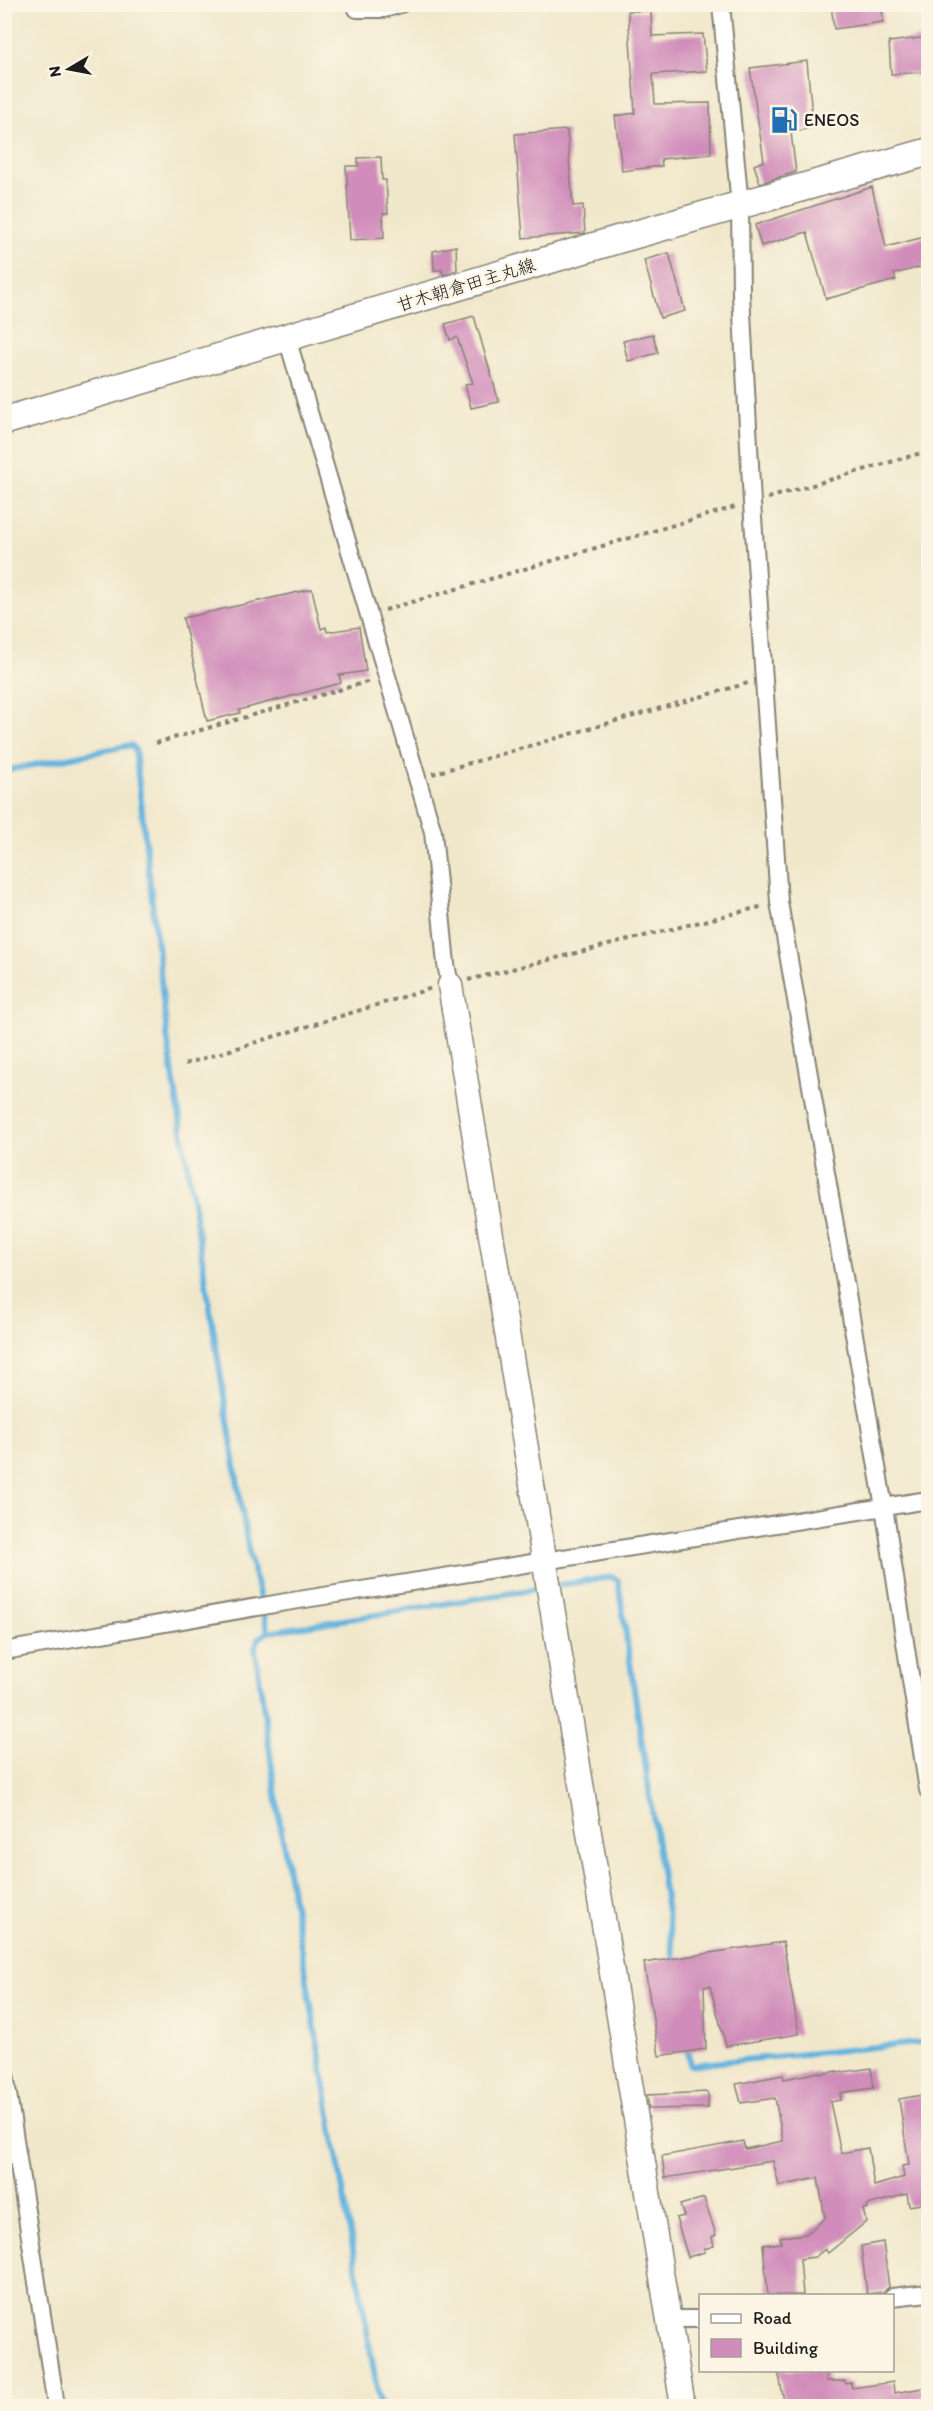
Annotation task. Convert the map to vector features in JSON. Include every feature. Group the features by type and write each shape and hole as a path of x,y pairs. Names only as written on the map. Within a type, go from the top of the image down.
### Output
{"main road":[{"name":"甘木朝倉田主丸線","path":"4,421 616,240 928,152"}],"street":[{"path":"357,4 357,9 384,9 401,4"},
{"path":"721,4 740,206 741,294 752,502 779,902 884,1507 928,1790"},
{"path":"287,338 433,832 446,964 683,2406"},
{"path":"4,1651 298,1600 928,1500"},
{"path":"4,2068 56,2406"},
{"path":"894,2297 928,2293"},
{"path":"670,2319 699,2319"}],"path":[{"path":"370,615 928,451"},
{"path":"156,743 388,676"},
{"path":"417,778 764,678"},
{"path":"185,1064 383,1001 779,902"}],"building":[{"path":"831,4 882,4 883,22 834,29"},
{"path":"628,11 651,11 652,36 703,34 707,71 653,74 655,104 710,103 711,154 661,159 662,166 622,171 615,116 635,113"},
{"path":"928,37 928,72 891,74 889,42"},
{"path":"807,61 813,127 791,133 796,172 760,183 754,165 764,161 750,68"},
{"path":"567,130 573,206 583,205 585,233 523,238 515,134"},
{"path":"381,157 382,180 386,180 388,213 383,213 384,238 350,240 346,166 358,166 358,158"},
{"path":"872,187 886,247 928,236 928,265 894,274 896,280 826,299 807,232 761,246 755,225"},
{"path":"456,246 457,270 443,275 442,270 434,270 433,251"},
{"path":"669,253 685,311 660,318 644,260"},
{"path":"474,316 499,402 471,408 465,384 473,383 457,337 450,340 445,324"},
{"path":"653,334 658,353 628,361 623,341"},
{"path":"312,589 321,629 326,627 327,632 359,627 366,671 339,675 341,683 239,710 240,713 207,721 183,618"},
{"path":"783,1942 799,2034 726,2046 710,1986 704,1987 706,2049 659,2056 644,1963"},
{"path":"871,2068 874,2088 840,2093 841,2100 830,2102 841,2153 868,2148 874,2186 904,2177 902,2166 909,2165 899,2099 928,2094 928,2203 909,2206 907,2194 867,2205 868,2208 863,2209 866,2222 828,2253 825,2249 815,2257 800,2259 803,2294 768,2294 763,2245 781,2243 780,2237 806,2234 825,2218 818,2178 779,2186 773,2161 665,2178 662,2156 743,2141 745,2149 783,2141 775,2098 741,2103 736,2084 783,2075 784,2079 819,2072 820,2074 837,2071 837,2073"},
{"path":"708,2092 708,2108 649,2109 647,2095"},
{"path":"704,2198 716,2235 712,2237 714,2246 704,2249 705,2252 688,2257 676,2218 684,2216 680,2205"},
{"path":"883,2242 889,2287 883,2292 867,2294 861,2246"},
{"path":"778,2372 826,2372 827,2381 845,2381 846,2384 851,2383 852,2388 893,2382 894,2393 928,2387 928,2405 785,2406"}],"waterway":[{"path":"4,771 131,745 135,749 168,1043 248,1548 268,1632"},
{"path":"553,1586 611,1577 618,1580 675,1966"},
{"path":"380,2406 281,1830 255,1648 258,1639 268,1632 543,1588"},
{"path":"687,2045 690,2065 928,2042"}],"place":[{"name":"ENEOS","path":"784,120"}]}
